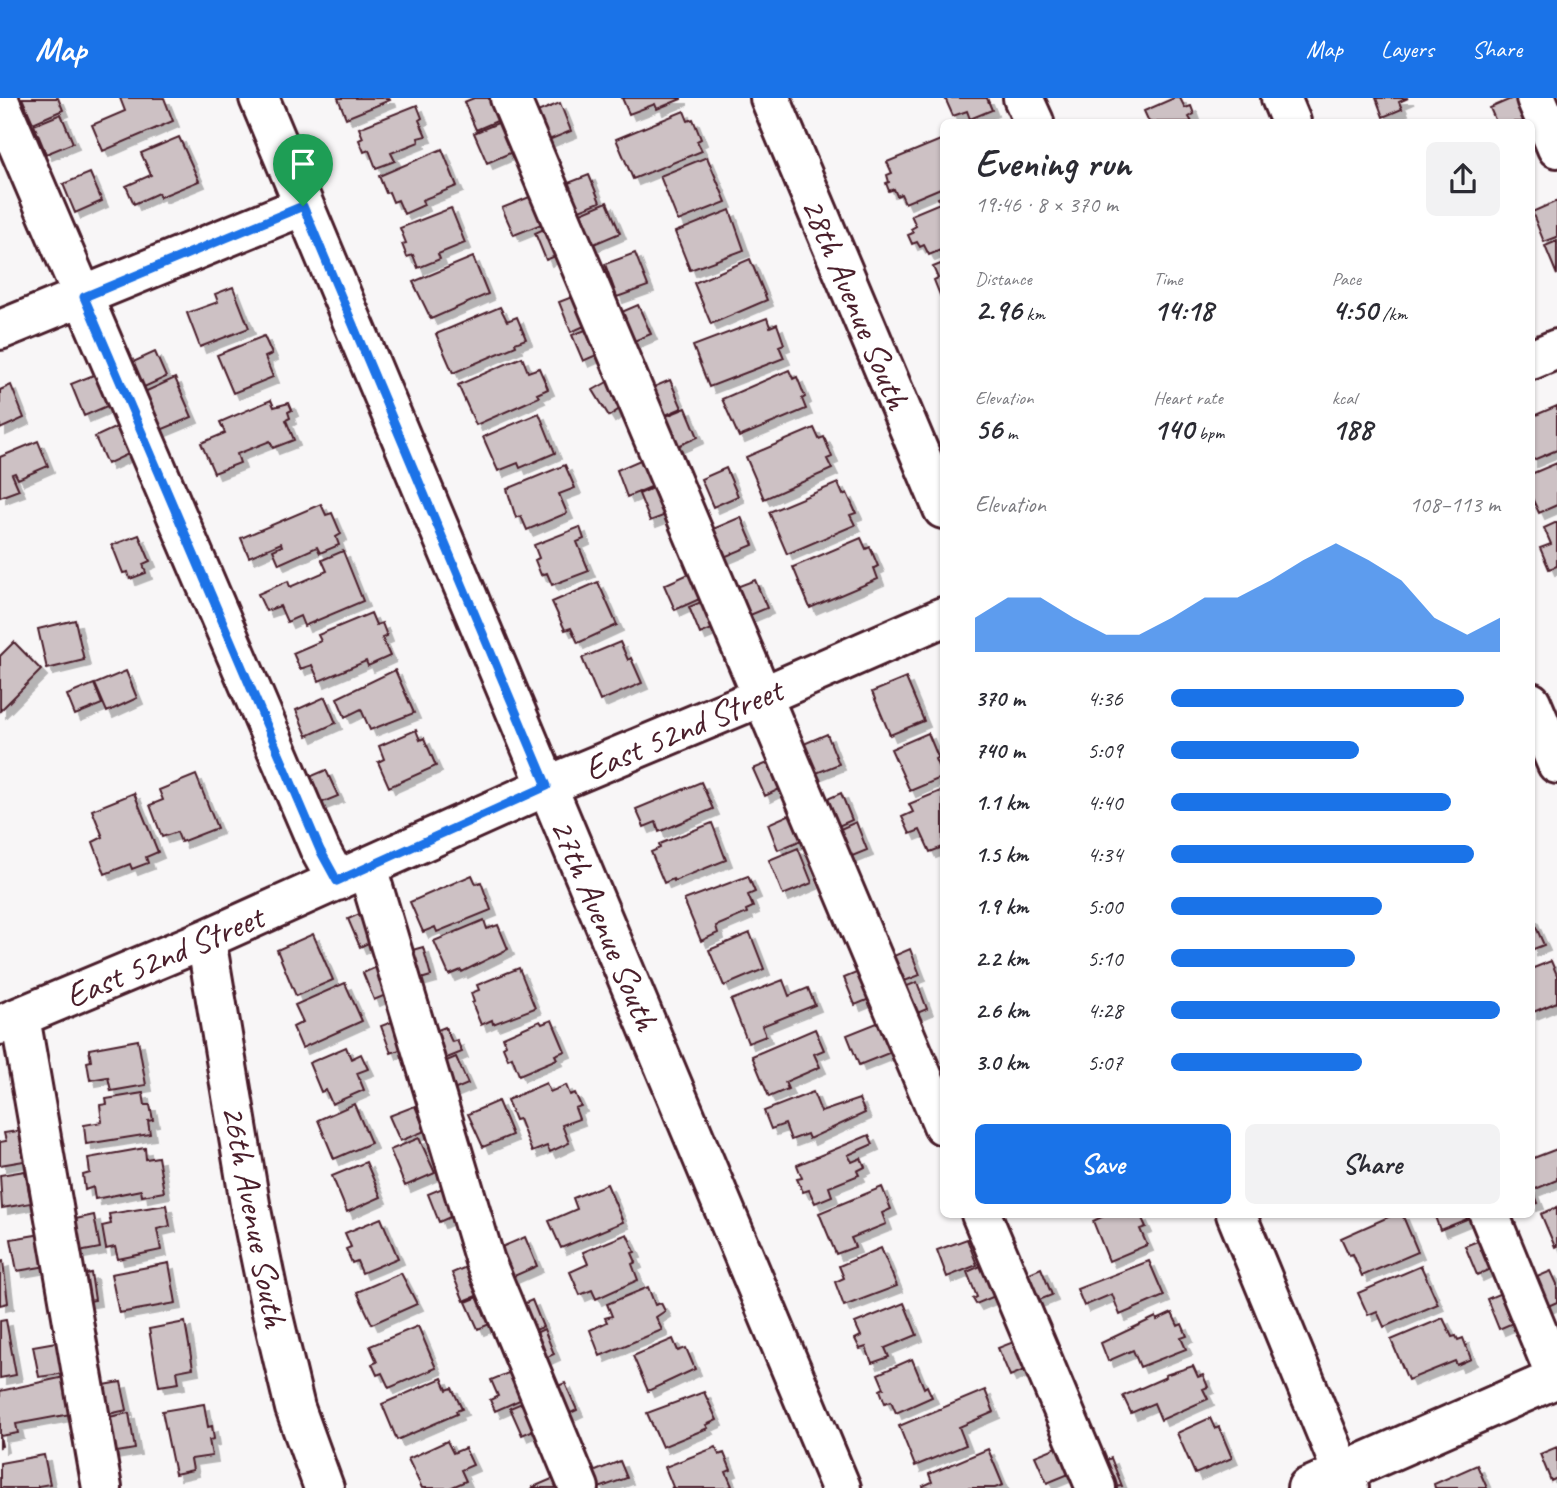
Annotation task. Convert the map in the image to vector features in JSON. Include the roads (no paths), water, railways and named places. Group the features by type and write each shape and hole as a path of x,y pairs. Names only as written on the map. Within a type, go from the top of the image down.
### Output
{"street":[{"name":"27th Avenue South","path":"259,98 841,1488"},
{"path":"510,98 940,1118"},
{"name":"28th Avenue South","path":"770,98 940,502"},
{"path":"1023,98 1033,119"},
{"path":"1280,98 1290,119"},
{"path":"1536,98 1557,148"},
{"path":"0,103 320,850 352,874 485,1261 579,1488"},
{"path":"0,330 303,206"},
{"path":"1535,358 1557,349"},
{"name":"East 52nd Street","path":"10,1021 206,939 547,786 940,618"},
{"path":"1535,712 1557,764"},
{"name":"26th Avenue South","path":"206,939 251,1210 271,1308 296,1408 324,1488"},
{"path":"10,1021 102,1488"},
{"path":"983,1218 1096,1488"},
{"path":"1238,1218 1345,1480"},
{"path":"1307,1488 1345,1480 1557,1379 1491,1218"}]}
